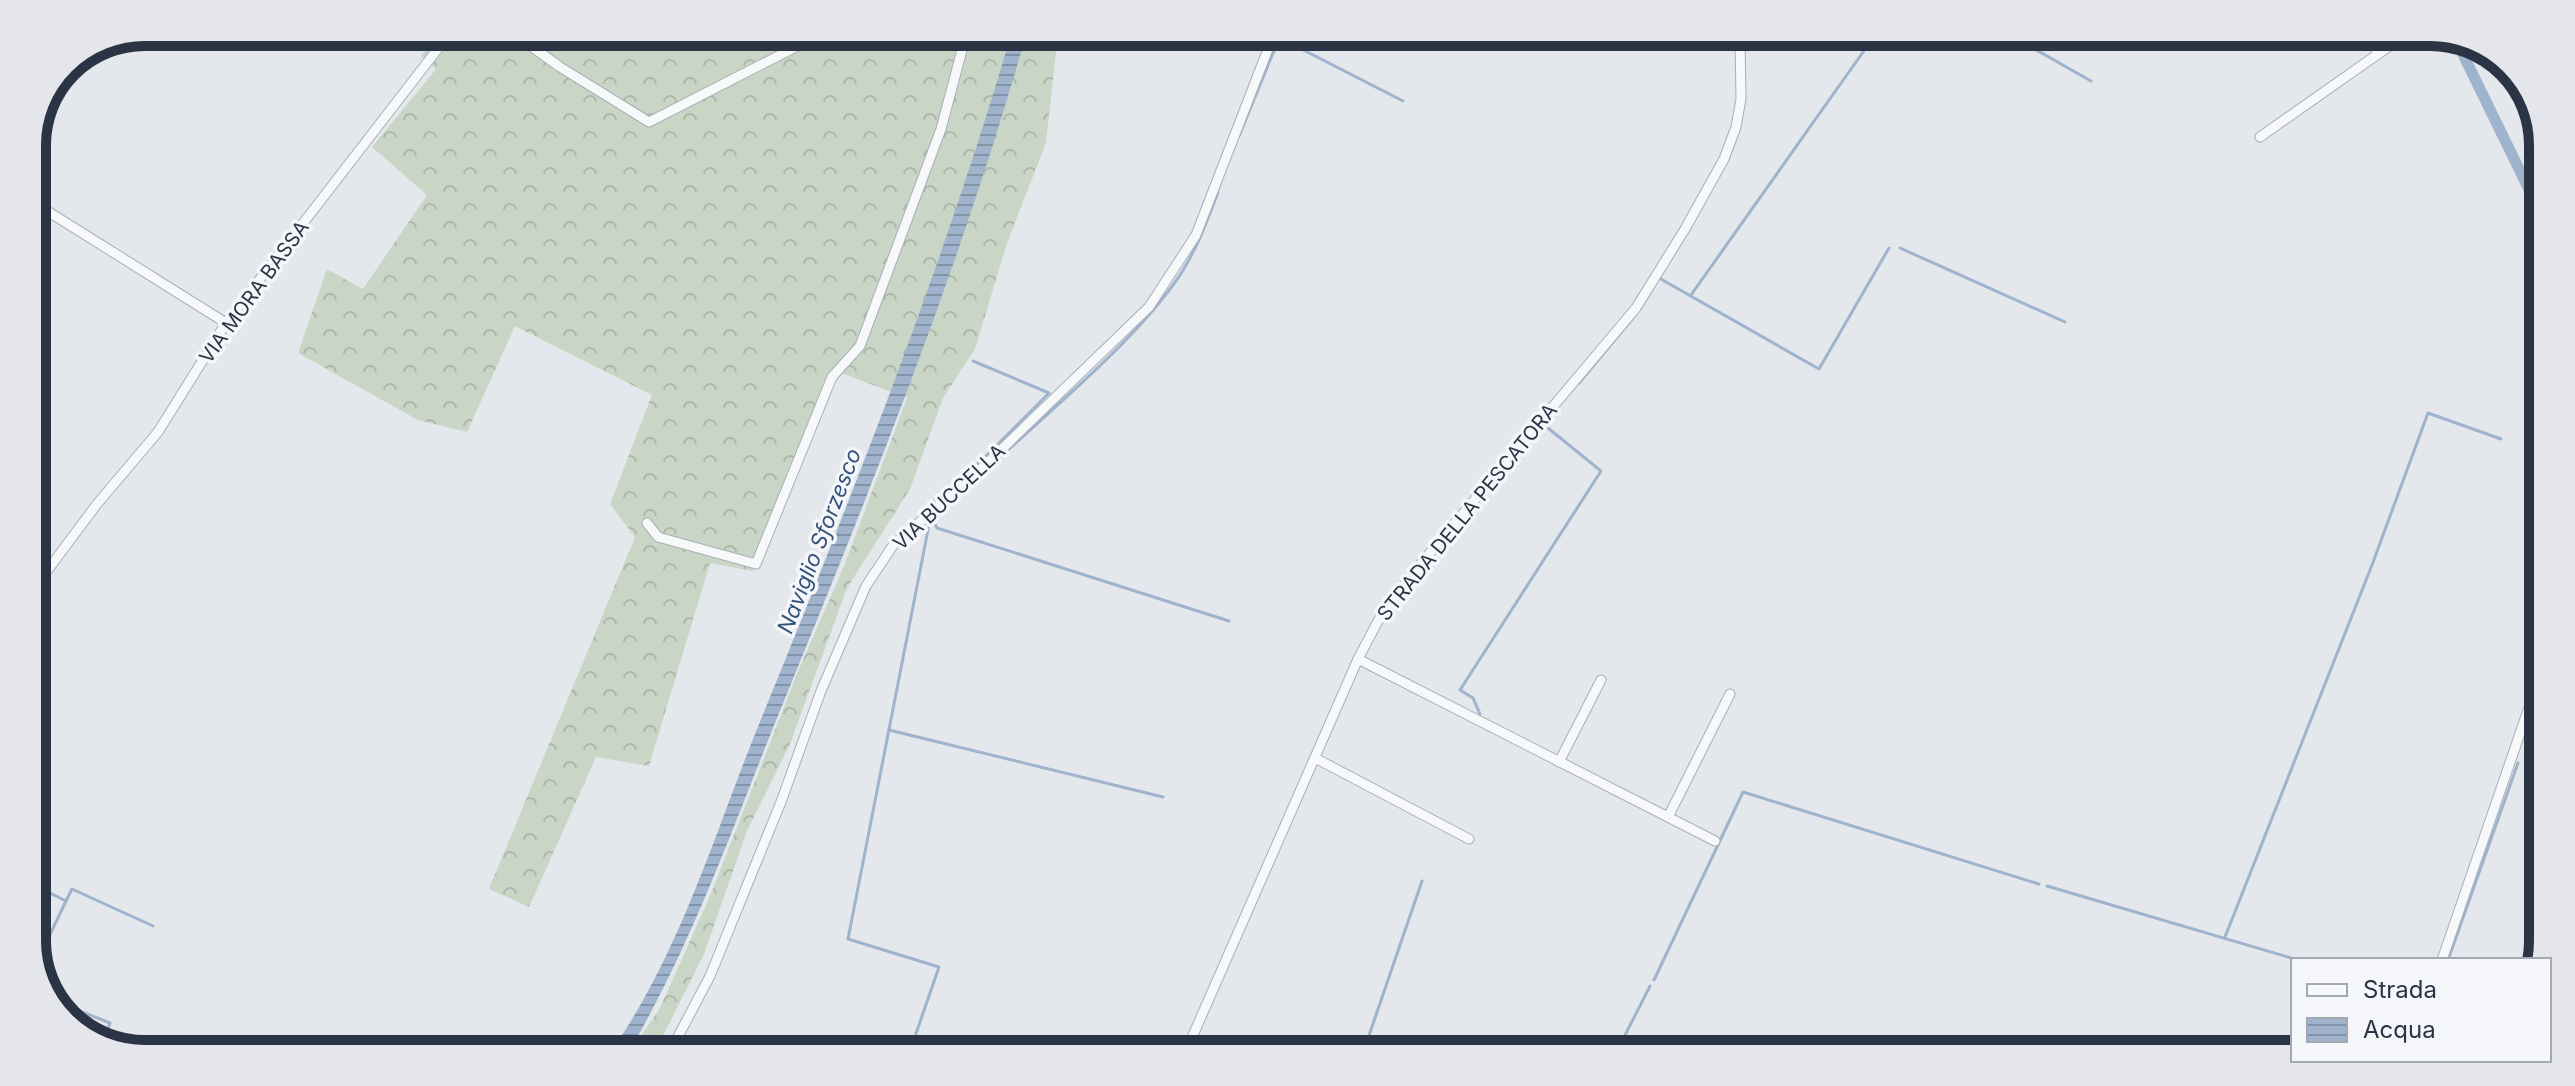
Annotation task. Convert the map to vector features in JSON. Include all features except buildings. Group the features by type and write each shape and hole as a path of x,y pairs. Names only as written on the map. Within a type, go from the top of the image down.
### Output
{"street":[{"name":"VIA MORA BASSA","path":"46,572 97,504 158,432 226,323 440,46"},
{"path":"531,46 649,122 800,46"},
{"path":"647,523 658,537 756,564 832,377 860,346 941,129 964,46"},
{"name":"VIA BUCCELLA","path":"676,1040 710,976 781,802 821,691 866,586 894,544 978,472 1123,334 1157,295 1196,235 1269,46"},
{"name":"STRADA DELLA PESCATORA","path":"1191,1040 1358,659 1378,621 1413,573 1636,308 1724,159 1736,127 1741,99 1740,46"},
{"path":"2375,46 2378,54"},
{"path":"2260,137 2389,46"},
{"path":"46,210 226,323"},
{"path":"1358,659 1715,841"},
{"path":"1559,762 1601,680"},
{"path":"1668,817 1730,694"},
{"path":"2443,958 2529,707"},
{"path":"1315,758 1469,839"}],"green space":[{"path":"429,46 1057,46 1046,143 1007,243 975,349 943,398 910,489 847,588 790,744 747,831 704,954 661,1040 639,1040 660,1008 710,896 799,669 844,566 907,398 836,371 753,571 710,563 649,766 596,757 529,907 489,889 635,537 610,504 652,395 515,326 467,432 418,420 298,353 327,269 363,289 427,195 372,147 436,69 421,56"}],"water":[{"path":"1008,46 1023,46 974,203 915,369 717,868 681,952 639,1034 634,1040 618,1040 658,973 693,895 859,475 924,300"}],"waterway":[{"path":"1239,136 1276,46"},
{"path":"1296,46 1403,101"},
{"path":"1691,295 1867,46"},
{"path":"2029,46 2091,81"},
{"path":"2462,52 2529,189"},
{"path":"991,466 1110,356 1154,309 1187,263 1218,192"},
{"path":"1659,278 1819,369 1889,248"},
{"path":"1900,248 2065,322"},
{"path":"1579,383 1633,318"},
{"path":"928,512 926,507 979,463 1049,393 973,361"},
{"path":"2225,937 2372,565 2428,413 2501,439"},
{"path":"1480,714 1473,698 1460,690 1601,471 1543,424"},
{"path":"914,1040 939,967 848,939 929,525 980,476"},
{"path":"932,519 937,528 1229,621"},
{"path":"889,730 1163,797"},
{"path":"2449,958 2518,763"},
{"path":"1654,980 1743,792 2039,884"},
{"path":"1367,1040 1422,881"},
{"path":"2047,886 2291,958"},
{"path":"66,901 72,889 153,926"},
{"path":"46,891 66,901 46,943"},
{"path":"1623,1040 1650,986"},
{"path":"73,1008 110,1023 107,1032"},
{"path":"108,1032 112,1034"}],"water label":[{"name":"Naviglio Sforzesco","path":"819,541"}]}
